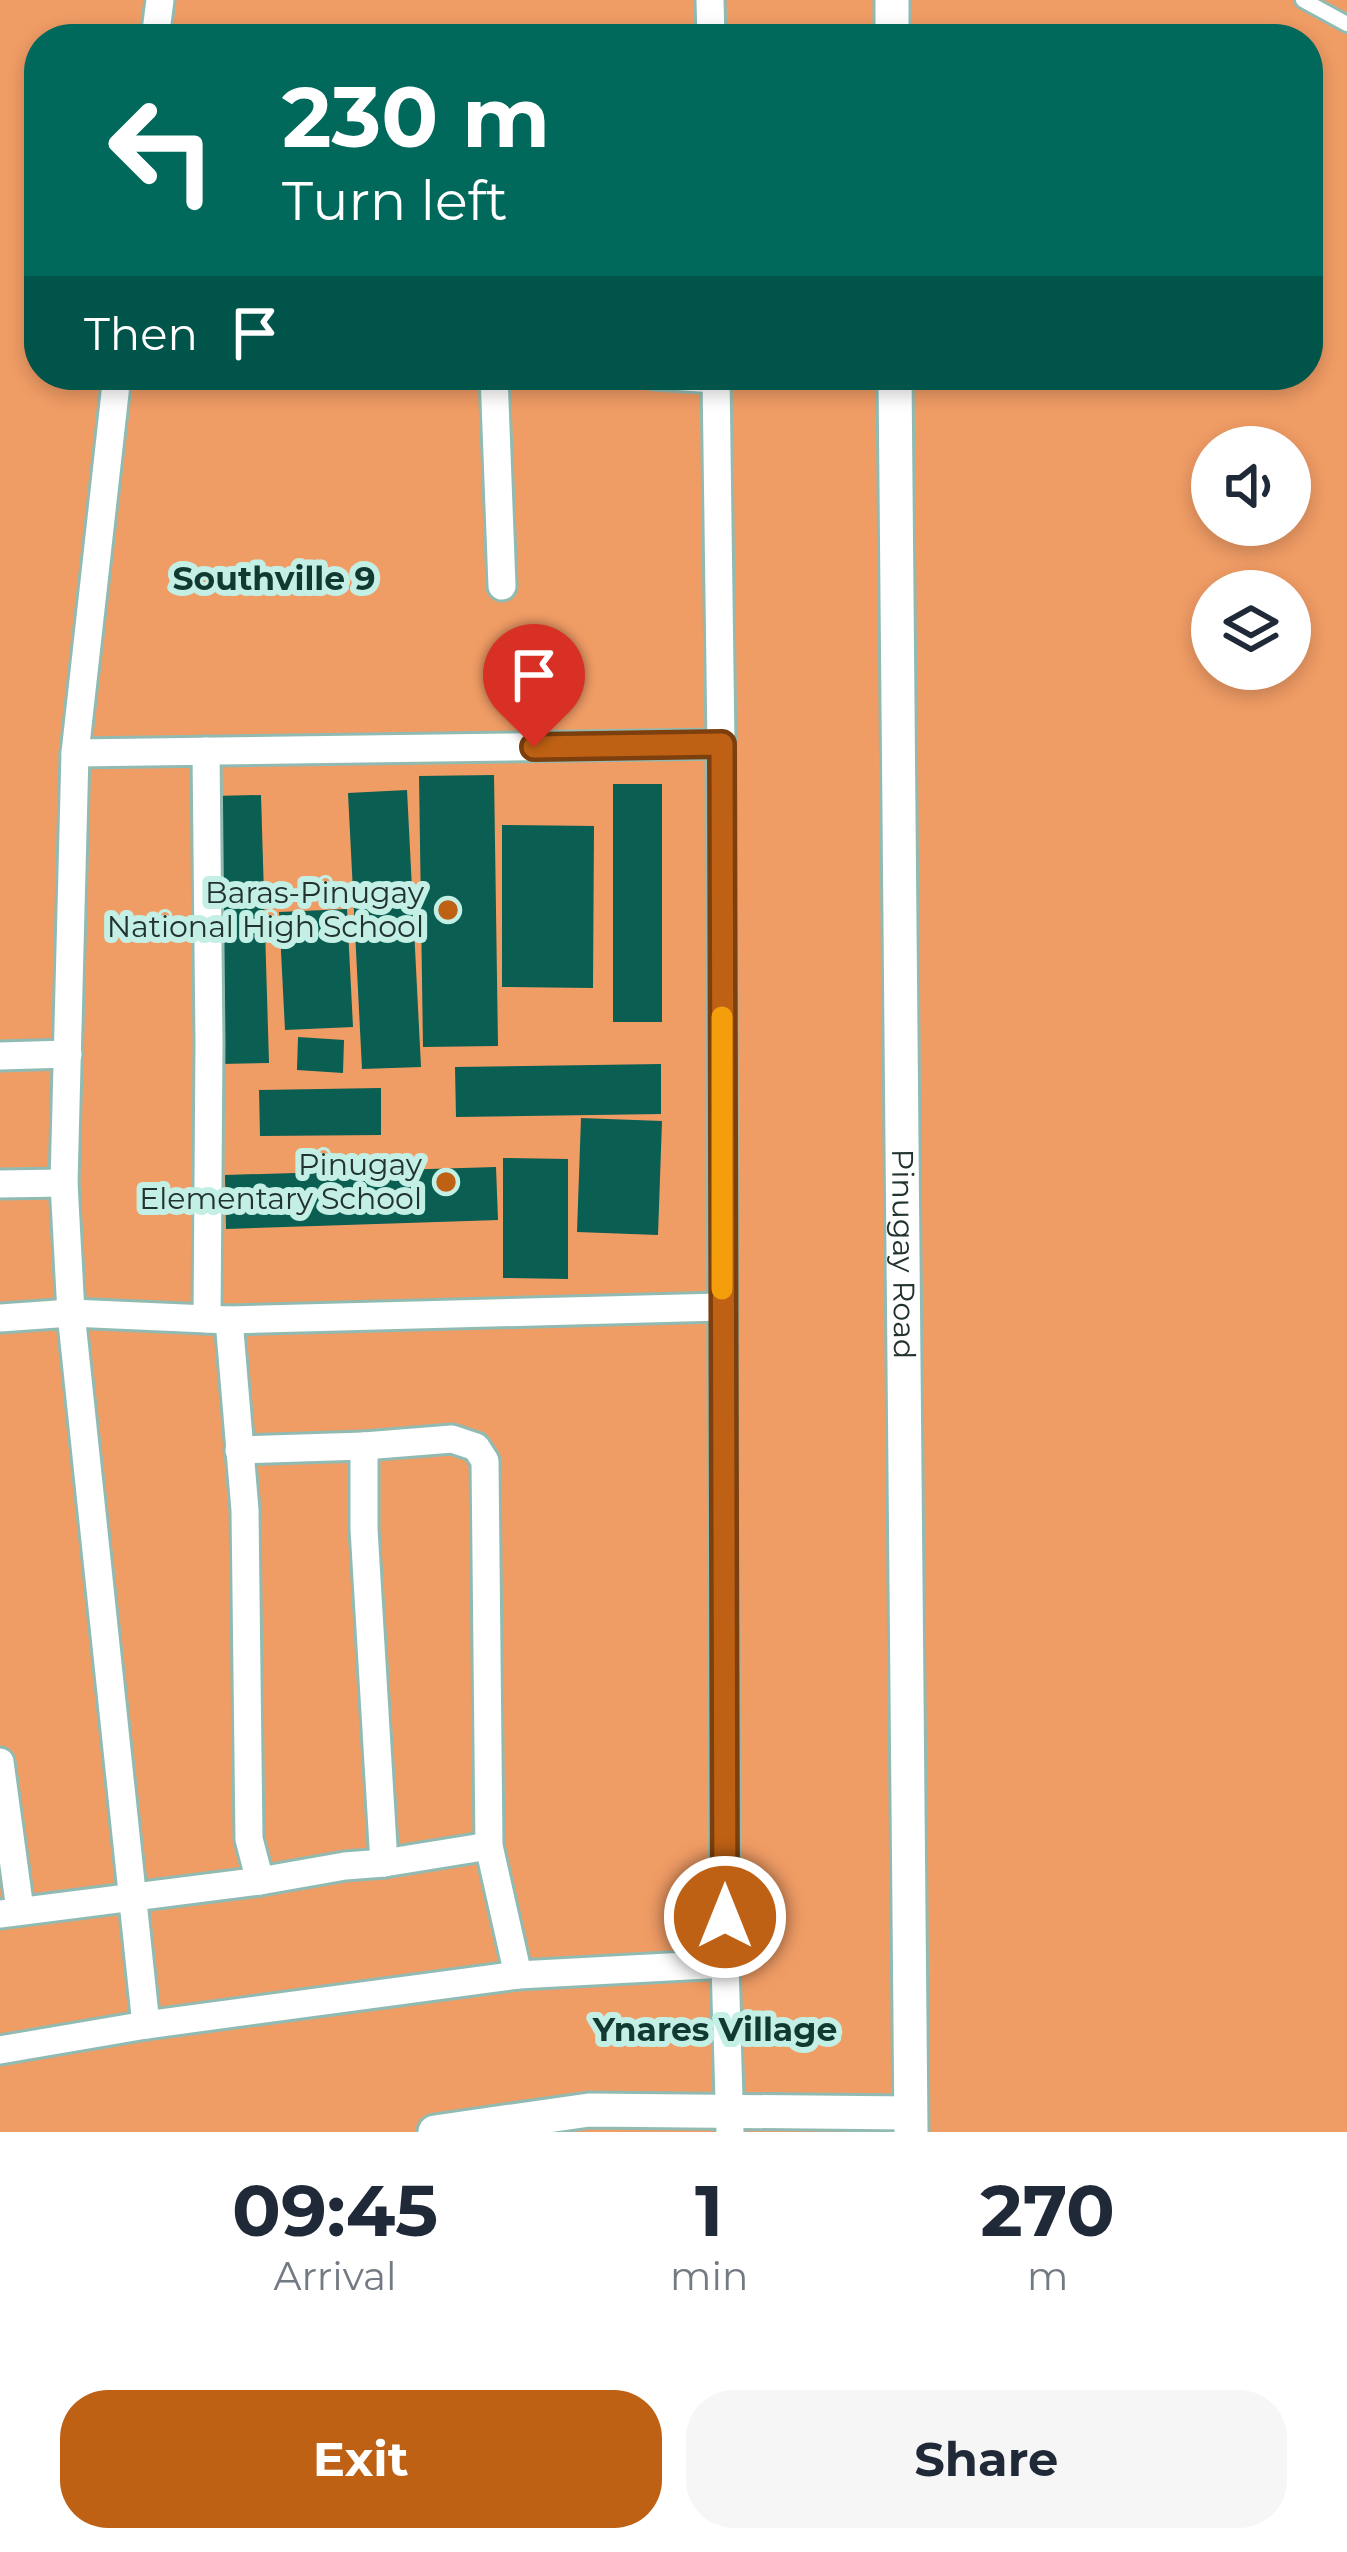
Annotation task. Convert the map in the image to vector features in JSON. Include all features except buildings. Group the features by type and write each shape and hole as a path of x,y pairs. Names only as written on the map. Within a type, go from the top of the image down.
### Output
{"street":[{"path":"115,390 76,753 64,1183 71,1313 146,2025"},
{"path":"495,390 502,586"},
{"path":"716,390 722,744 725,1964 730,2122"},
{"name":"Pinugay Road","path":"895,390 910,2122"},
{"path":"76,753 722,744"},
{"path":"206,751 218,1320 244,1510 249,1839 260,1882"},
{"path":"0,1056 68,1054"},
{"path":"0,1184 64,1183"},
{"path":"0,1318 71,1313 218,1320 722,1307"},
{"path":"239,1450 452,1439 476,1448 485,1461 489,1846 518,1975"},
{"path":"364,1446 364,1529 384,1863"},
{"path":"0,1762 10,1912 260,1882 489,1846"},
{"path":"0,2050 146,2025 518,1975 725,1964"},
{"path":"435,2132 589,2110 730,2122 910,2122"}],"lane":[{"path":"1303,0 1347,24"}],"shaded area":[{"path":"0,0 1347,0 1347,2132 0,2132"}],"slow traffic":[{"path":"722,1017 722,1289"}],"place":[{"name":"Baras-Pinugay National High School","path":"448,910"},
{"name":"Pinugay Elementary School","path":"446,1182"}],"district":[{"name":"Southville 9","path":"274,578"},
{"name":"Ynares Village","path":"715,2029"}],"route":[{"path":"534,747 722,744 725,1917"}]}
